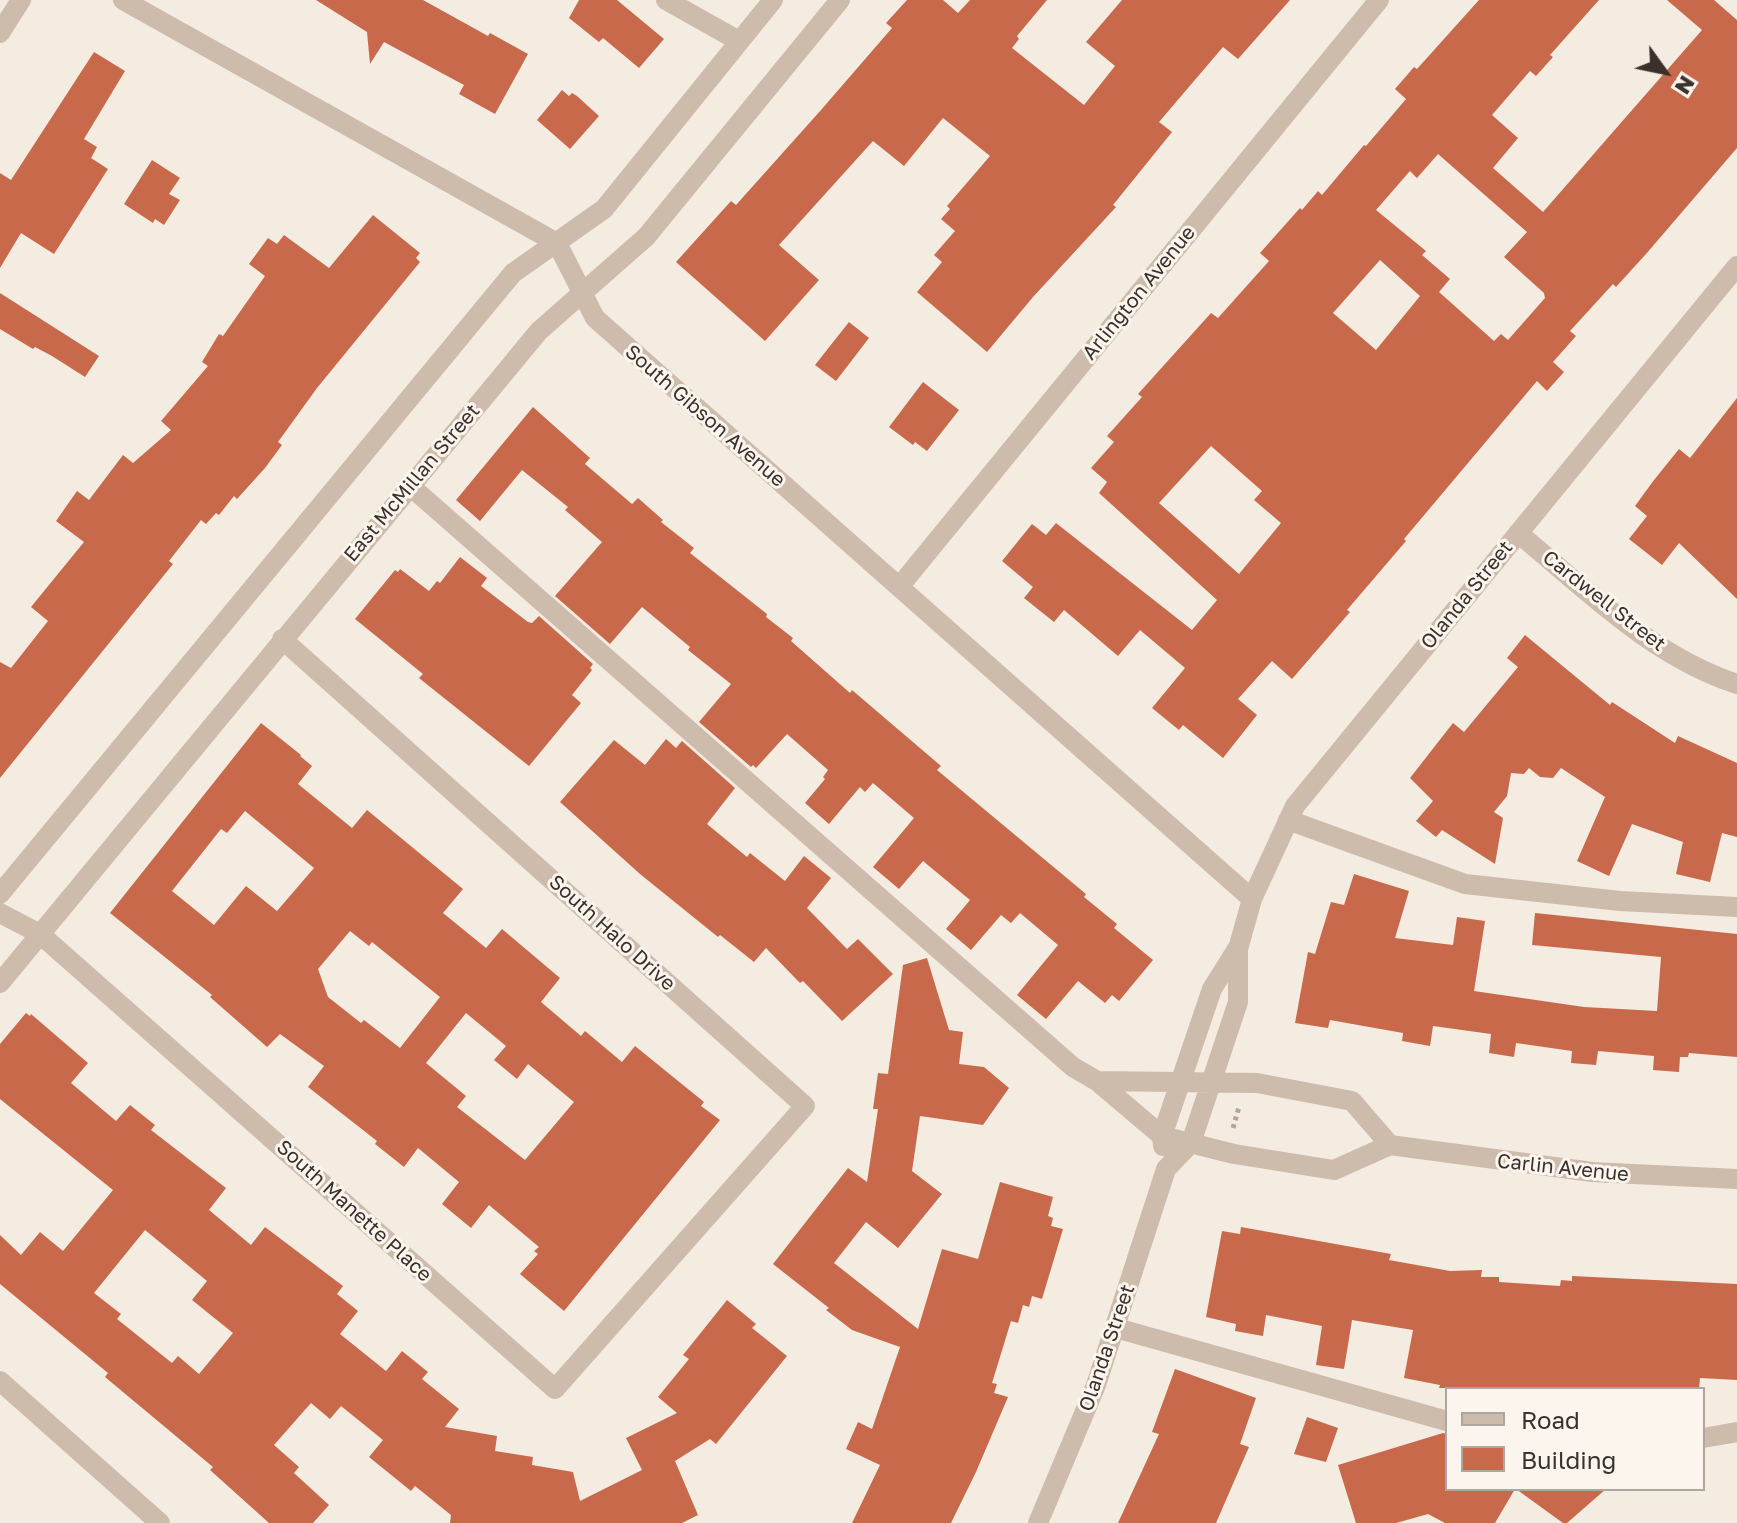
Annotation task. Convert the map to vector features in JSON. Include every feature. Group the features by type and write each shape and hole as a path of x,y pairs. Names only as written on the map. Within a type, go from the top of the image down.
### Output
{"street":[{"path":"0,33 21,0"},
{"path":"123,0 557,243"},
{"path":"666,0 739,41"},
{"path":"0,894 513,273 604,209 773,0"},
{"name":"East McMillan Street","path":"0,983 539,331 646,237 840,0"},
{"name":"Arlington Avenue","path":"899,587 1379,0"},
{"name":"South Gibson Avenue","path":"557,243 595,318 1252,899"},
{"name":"Olanda Street","path":"1166,1169 1191,1143 1238,1002 1238,949 1252,899 1295,806 1737,266"},
{"path":"409,485 1073,1067 1097,1081 1162,1136 1234,1154 1334,1170 1390,1145 1352,1101 1257,1083 1097,1081"},
{"name":"Cardwell Street","path":"1518,533 1645,638 1690,665 1737,684"},
{"name":"South Halo Drive","path":"282,639 805,1106 684,1243"},
{"path":"1288,820 1465,884 1620,901 1737,907"},
{"name":"South Manette Place","path":"0,913 40,934 555,1389 684,1243"},
{"name":"Olanda Street","path":"1038,1523 1075,1440 1116,1328 1166,1169 1162,1136 1212,989 1238,949"},
{"name":"Carlin Avenue","path":"1390,1145 1592,1172 1737,1179"},
{"path":"1116,1328 1445,1420"},
{"path":"0,1381 160,1523"},
{"path":"1705,1438 1737,1432"}],"path":[{"path":"1231,1134 1242,1098"}],"building":[{"path":"316,0 423,0 528,54 495,114 459,94 464,85 384,42 370,64 367,32"},
{"path":"579,0 617,0 664,39 639,68 603,38 599,42 569,18"},
{"path":"907,0 943,0 958,13 970,0 1047,0 1017,36 1019,39 1012,48 1084,105 1115,66 1086,42 1122,0 1290,0 1238,59 1223,47 1159,122 1172,132 1113,205 1116,207 987,352 917,292 942,262 934,255 955,231 941,219 950,209 947,206 990,156 943,118 904,166 873,141 779,245 819,280 765,341 676,262 731,201 736,205 821,110 892,28 886,23"},
{"path":"1479,0 1599,0 1550,55 1553,57 1536,76 1530,71 1492,115 1518,138 1493,168 1543,212 1702,30 1667,0 1714,0 1737,20 1737,148 1616,287 1613,284 1570,331 1576,336 1553,362 1564,372 1547,391 1537,381 1292,679 1272,661 1238,699 1257,715 1223,758 1183,725 1179,730 1152,708 1185,668 1140,630 1118,656 1064,610 1054,622 1024,598 1033,587 1002,561 1032,524 1046,535 1056,523 1192,630 1217,600 1099,493 1107,482 1091,468 1114,442 1107,436 1142,397 1138,394 1211,313 1218,318 1269,261 1260,253 1318,191 1322,195 1406,99 1395,89 1414,67 1417,69","holes":["1438,154 1527,232 1504,257 1544,293 1545,298 1508,340 1501,334 1494,341 1439,292 1450,279 1422,255 1426,251 1376,210 1410,171 1417,178","1380,260 1420,296 1376,350 1333,313","1211,446 1262,491 1254,500 1281,523 1239,574 1159,503"]},
{"path":"94,52 125,71 84,139 97,147 91,158 108,169 54,254 21,233 0,268 0,173 11,180"},
{"path":"562,90 569,96 572,93 577,96 599,116 570,149 537,120"},
{"path":"152,160 180,178 169,194 180,200 164,225 155,219 153,223 124,204"},
{"path":"373,215 420,253 416,258 420,262 317,388 278,442 282,445 265,468 237,499 234,496 219,515 216,513 206,524 201,520 169,561 173,564 0,778 0,662 11,668 48,621 31,607 84,542 56,521 77,491 89,500 123,455 133,463 171,430 161,421 208,366 202,362 219,334 223,336 265,276 249,264 268,238 277,244 284,235 329,268"},
{"path":"0,293 99,356 85,377 0,329"},
{"path":"849,322 869,338 836,381 815,365"},
{"path":"923,382 959,410 927,451 915,442 913,445 889,427"},
{"path":"1737,398 1737,599 1679,543 1662,565 1629,539 1647,516 1635,506 1654,480 1679,449 1690,458"},
{"path":"533,407 590,458 585,464 632,504 638,498 663,520 661,522 694,548 690,553 767,614 766,617 793,638 791,641 850,693 852,690 941,766 937,770 1086,894 1084,897 1117,924 1114,928 1153,960 1119,1001 1112,995 1105,1003 1078,981 1046,1019 1017,995 1058,945 1020,913 1011,923 1001,915 971,950 946,929 970,900 923,861 899,889 873,867 914,818 873,783 865,792 860,787 829,824 805,803 825,779 823,777 828,770 787,734 756,768 751,767 699,722 731,684 688,650 690,647 642,607 610,644 555,596 602,542 565,510 568,507 522,470 480,521 456,500"},
{"path":"460,557 487,578 481,586 528,622 532,623 539,616 593,664 592,670 572,695 581,703 529,766 419,678 423,674 355,619 395,570 398,572 400,569 429,591 437,581 440,583"},
{"path":"1525,635 1610,705 1612,702 1675,743 1678,736 1737,763 1737,837 1722,833 1710,882 1676,874 1683,842 1632,824 1609,876 1577,861 1605,797 1561,768 1553,778 1540,777 1529,768 1524,774 1511,773 1507,796 1494,812 1503,818 1495,864 1442,830 1436,837 1416,821 1433,801 1410,778 1453,723 1464,732 1518,667 1507,658"},
{"path":"261,723 312,766 298,784 352,828 367,810 463,889 443,913 486,948 502,929 560,978 541,1002 581,1036 585,1031 622,1062 635,1046 704,1102 701,1106 720,1120 564,1311 520,1274 538,1254 534,1251 539,1247 489,1205 471,1228 442,1204 459,1182 418,1148 404,1167 375,1144 377,1141 308,1087 324,1066 280,1034 267,1047 210,997 212,995 110,913","holes":["245,811 314,868 277,911 246,886 214,925 172,891 221,829 227,833","350,931 369,946 372,942 440,997 400,1048 328,997 318,969","466,1013 506,1046 494,1060 517,1079 528,1064 574,1102 525,1160 457,1107 466,1096 426,1063"]},
{"path":"666,739 676,748 682,741 735,788 707,824 747,857 750,853 785,881 804,856 831,878 807,908 847,949 858,939 893,974 842,1021 766,948 754,962 720,935 718,937 640,874 560,802 614,740 645,765"},
{"path":"1354,874 1409,891 1395,938 1453,945 1457,917 1485,921 1474,991 1584,1007 1657,1011 1661,957 1532,945 1535,913 1737,934 1737,1057 1689,1053 1688,1057 1680,1057 1679,1072 1653,1070 1654,1056 1598,1051 1596,1065 1571,1063 1572,1051 1516,1043 1514,1057 1489,1053 1491,1034 1433,1026 1430,1046 1402,1041 1403,1033 1330,1020 1328,1028 1295,1023 1308,952 1315,954 1331,902 1344,905"},
{"path":"927,958 949,1030 963,1032 959,1064 984,1067 1009,1088 983,1125 920,1116 912,1171 942,1194 898,1248 866,1222 834,1263 918,1329 942,1249 978,1259 1000,1182 1053,1197 1048,1216 1053,1218 1051,1226 1063,1229 1042,1299 1032,1296 1029,1307 1023,1305 1018,1323 1011,1321 992,1383 997,1384 994,1393 1008,1397 951,1523 852,1523 880,1465 846,1449 858,1422 872,1429 900,1347 852,1330 773,1264 848,1168 867,1182 878,1109 873,1109 878,1073 888,1074 903,965"},
{"path":"26,1013 31,1014 88,1063 71,1083 116,1121 130,1105 155,1125 151,1130 226,1188 209,1210 251,1245 265,1227 343,1286 337,1294 358,1311 340,1334 386,1371 402,1351 428,1372 422,1379 459,1409 445,1427 497,1436 495,1451 533,1457 532,1465 573,1472 580,1501 642,1470 626,1438 677,1413 658,1397 689,1359 683,1355 727,1300 756,1324 752,1328 787,1356 716,1444 710,1439 675,1461 698,1515 682,1523 450,1523 451,1515 415,1486 411,1491 369,1457 383,1440 341,1406 330,1419 311,1403 274,1445 299,1467 294,1473 329,1505 313,1523 269,1523 210,1470 213,1467 105,1377 108,1373 0,1284 0,1235 21,1255 40,1232 63,1251 113,1190 0,1099 0,1044","holes":["145,1230 207,1281 192,1300 233,1333 199,1374 178,1356 172,1363 117,1319 121,1314 94,1293"]},
{"path":"1241,1227 1391,1254 1389,1260 1450,1271 1482,1270 1481,1277 1499,1277 1499,1282 1560,1286 1561,1280 1572,1281 1572,1276 1737,1284 1737,1380 1700,1378 1699,1387 1439,1388 1440,1385 1404,1378 1413,1330 1352,1320 1344,1369 1316,1365 1322,1326 1266,1315 1263,1336 1235,1331 1236,1324 1206,1317 1222,1231 1240,1234"},
{"path":"1175,1369 1256,1398 1240,1444 1249,1447 1216,1523 1118,1523 1159,1434 1152,1432"},
{"path":"1307,1417 1338,1428 1326,1462 1294,1454"},
{"path":"1443,1433 1445,1491 1514,1491 1495,1523 1445,1523 1428,1514 1396,1523 1356,1523 1338,1465"},
{"path":"1519,1491 1604,1491 1567,1523"}]}
